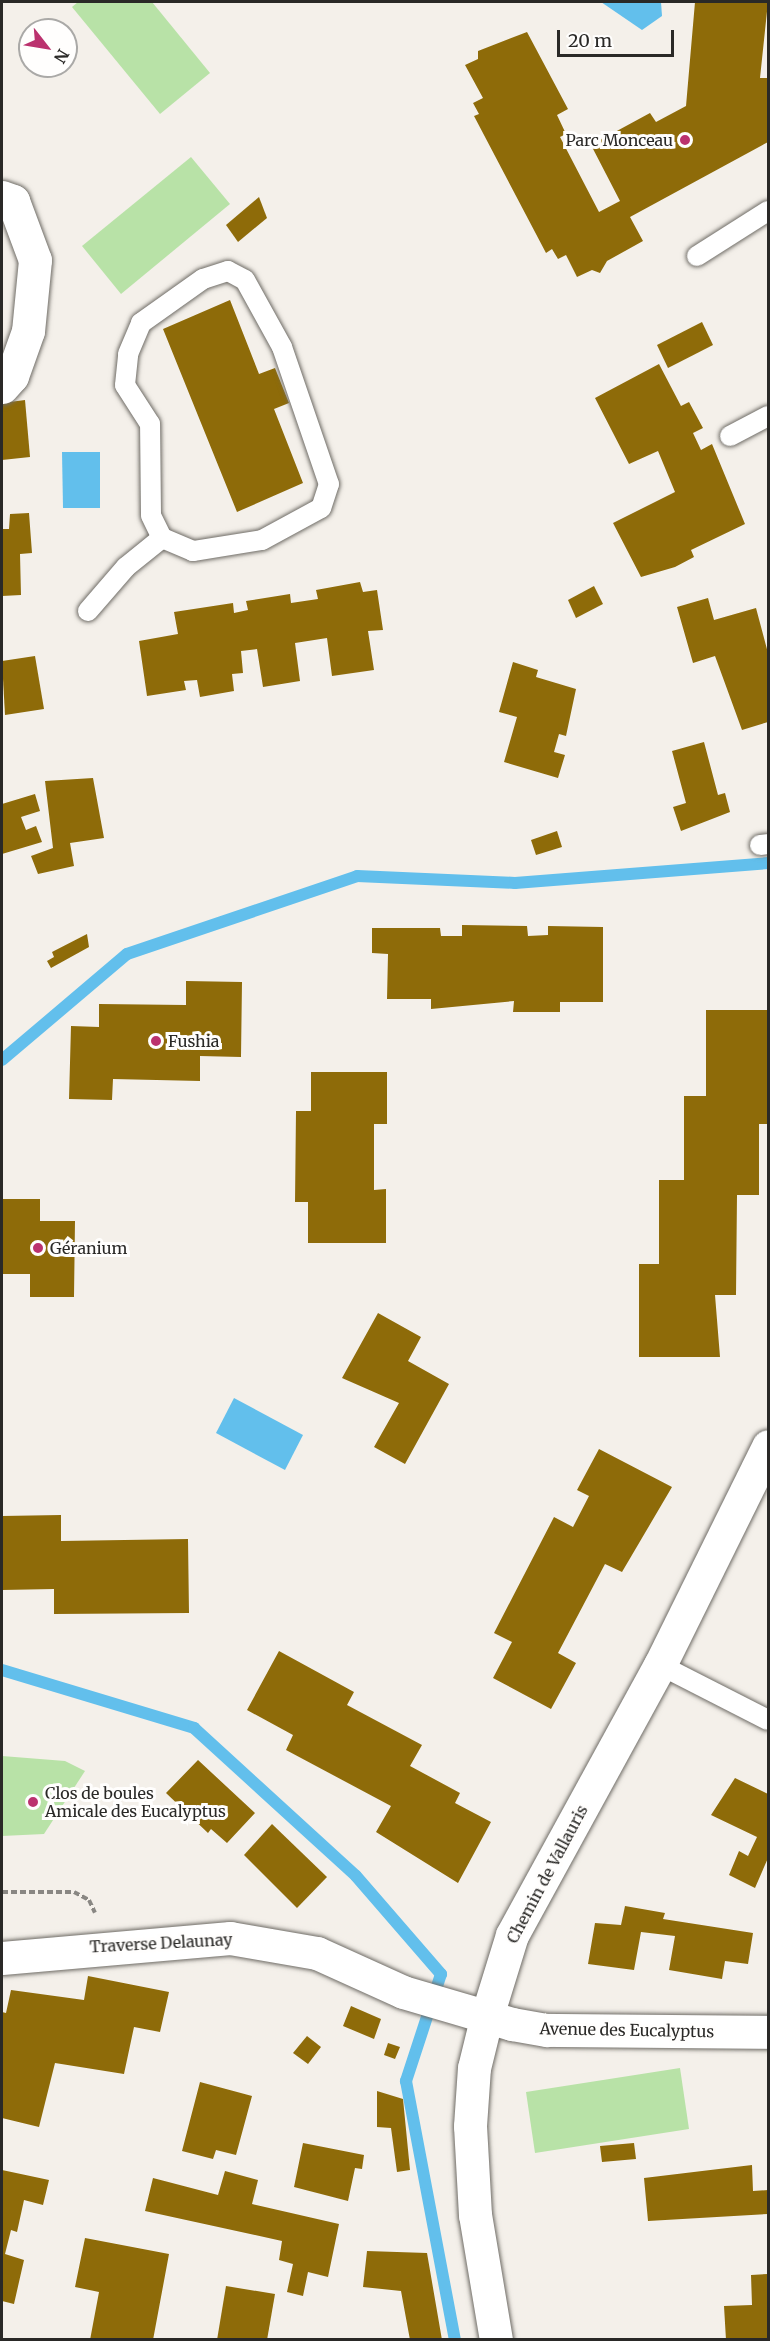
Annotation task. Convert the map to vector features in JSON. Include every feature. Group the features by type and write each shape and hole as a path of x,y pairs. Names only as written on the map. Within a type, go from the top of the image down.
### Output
{"street":[{"path":"2,197 13,201 34,260 28,331 12,376 2,387"},
{"name":"Chemin de Vallauris","path":"496,2340 475,2216 470,2126 474,2068 486,2019 512,1935 660,1665 768,1446"},
{"name":"Traverse Delaunay","path":"2,1958 230,1938 317,1953 403,1992 486,2019"},
{"name":"Avenue des Eucalyptus","path":"486,2019 547,2030 768,2032"}],"lane":[{"path":"697,256 768,211"},
{"path":"228,271 245,280 282,347 328,484 321,508 262,540 193,551 162,538 151,515 150,424 125,385 128,354 141,323 203,279 228,271"},
{"path":"730,436 768,416"},
{"path":"88,611 126,567 162,538"},
{"path":"660,1665 768,1720"}],"path":[{"path":"2,1892 74,1893 89,1900 96,1916"}],"green space":[{"path":"78,2 152,2 210,73 160,114 72,7"},
{"path":"191,157 230,204 121,294 82,246"},
{"name":"Clos de boules Amicale des Eucalyptus","path":"2,1756 65,1761 85,1771 44,1834 2,1836"},
{"path":"680,2068 689,2129 535,2153 526,2092"}],"water":[{"path":"601,2 661,2 662,16 642,30"},
{"path":"62,452 100,452 100,508 63,508"},
{"path":"234,1398 303,1435 285,1470 216,1433"}],"building":[{"name":"Parc Monceau","path":"695,2 768,2 760,78 768,78 768,142 630,217 643,241 607,261 600,273 592,270 577,277 566,255 558,259 552,249 546,253 474,116 479,114 473,103 483,98 465,65 478,59 478,51 527,32 568,109 557,115 566,134 560,137 599,212 620,201 591,145 650,113 656,122 686,106"},
{"path":"259,197 267,218 238,242 226,225"},
{"path":"230,300 259,374 275,368 289,403 274,409 303,483 237,512 163,329"},
{"path":"702,322 713,345 668,368 657,345"},
{"path":"659,364 681,406 689,402 703,428 693,433 701,450 712,444 745,524 691,550 694,557 675,567 641,577 613,523 675,492 658,451 629,464 595,398"},
{"path":"25,400 30,457 2,460 2,403"},
{"path":"29,513 32,553 20,554 21,595 2,596 2,529 9,529 10,514"},
{"path":"360,582 363,592 377,590 383,630 368,631 374,670 332,676 327,638 295,643 300,681 263,687 257,649 241,651 243,673 232,674 234,691 200,697 197,680 184,681 186,690 147,696 139,641 178,634 174,612 233,603 234,613 248,610 246,601 290,594 291,603 318,599 316,590"},
{"path":"594,586 603,604 576,618 568,600"},
{"path":"708,598 714,620 756,608 768,653 768,722 742,730 715,656 693,663 677,607"},
{"path":"35,656 44,709 5,715 2,661"},
{"path":"513,662 538,670 536,677 576,689 566,736 559,734 554,752 565,755 558,778 504,762 517,717 499,712"},
{"path":"704,742 718,795 725,793 730,812 681,831 673,807 686,803 672,751"},
{"path":"93,778 104,838 70,843 74,866 38,874 31,856 53,848 45,781"},
{"path":"35,794 40,811 21,817 26,830 36,826 42,842 2,854 2,804"},
{"path":"557,831 562,847 536,855 531,840"},
{"path":"462,925 527,926 528,936 548,935 548,926 603,927 603,1002 560,1002 560,1012 513,1012 514,1001 431,1009 431,999 387,999 388,954 372,953 372,928 440,928 441,936 462,936"},
{"path":"87,934 89,947 51,968 47,961 54,957 52,952"},
{"name":"Fushia","path":"186,981 242,982 241,1057 200,1056 200,1081 113,1079 112,1100 69,1099 71,1026 99,1027 99,1004 186,1005"},
{"path":"706,1010 768,1010 768,1124 759,1124 759,1195 737,1195 736,1295 715,1295 720,1357 639,1357 639,1264 659,1264 659,1180 684,1180 684,1096 706,1096"},
{"path":"311,1072 387,1072 387,1124 374,1124 374,1190 386,1189 386,1243 308,1243 308,1202 295,1202 296,1111 311,1111"},
{"name":"Géranium","path":"2,1199 40,1199 40,1221 75,1221 74,1297 30,1297 30,1274 2,1274"},
{"path":"378,1313 421,1337 408,1361 449,1384 405,1464 374,1447 399,1403 342,1378"},
{"path":"599,1449 672,1487 622,1572 605,1564 558,1653 576,1663 551,1709 493,1678 512,1642 494,1633 554,1517 573,1527 589,1496 577,1490"},
{"path":"61,1515 61,1541 188,1539 189,1613 54,1614 54,1589 2,1590 2,1516"},
{"path":"279,1651 354,1692 347,1705 422,1745 410,1766 460,1793 455,1803 491,1822 458,1883 376,1832 391,1806 286,1750 293,1735 247,1710"},
{"path":"198,1760 255,1813 227,1843 211,1829 208,1833 166,1793"},
{"path":"735,1778 768,1794 768,1858 755,1888 729,1875 739,1851 748,1856 757,1837 711,1815"},
{"path":"272,1824 327,1877 297,1908 244,1855"},
{"path":"625,1906 665,1913 663,1919 753,1933 748,1964 725,1961 722,1979 669,1970 675,1936 641,1932 634,1970 588,1964 595,1923 621,1925"},
{"path":"88,1976 169,1992 160,2032 134,2027 124,2074 55,2063 39,2127 2,2118 2,2012 6,2013 11,1990 84,2000"},
{"path":"351,2006 381,2019 374,2039 343,2026"},
{"path":"307,2036 321,2047 308,2064 293,2053"},
{"path":"388,2043 400,2047 395,2059 384,2055"},
{"path":"200,2082 252,2096 236,2155 216,2150 213,2159 182,2151"},
{"path":"377,2091 403,2099 410,2170 397,2172 391,2128 377,2127"},
{"path":"303,2143 364,2155 362,2169 355,2168 348,2201 294,2187"},
{"path":"634,2143 636,2159 602,2162 600,2146"},
{"path":"752,2165 753,2191 768,2190 768,2214 648,2221 644,2178"},
{"path":"2,2170 49,2180 43,2205 24,2200 17,2232 11,2230 5,2254 24,2260 14,2304 2,2301"},
{"path":"225,2171 258,2180 252,2204 339,2224 328,2277 308,2272 303,2296 287,2292 293,2264 279,2260 282,2241 145,2211 153,2178 218,2195"},
{"path":"85,2238 169,2254 153,2340 90,2340 99,2292 75,2287"},
{"path":"367,2251 427,2253 442,2340 410,2340 401,2291 363,2287"},
{"path":"768,2274 768,2340 726,2340 724,2306 752,2305 751,2275"},
{"path":"226,2286 275,2294 267,2340 217,2340"}],"waterway":[{"path":"2,1060 127,954 357,876 515,883 768,863"},
{"path":"2,1670 194,1728 356,1876 441,1974 406,2081 455,2340"}],"place":[{"name":"Parc Monceau","path":"685,140"},
{"name":"Fushia","path":"156,1041"},
{"name":"Géranium","path":"38,1248"},
{"name":"Clos de boules Amicale des Eucalyptus","path":"33,1802"}]}
